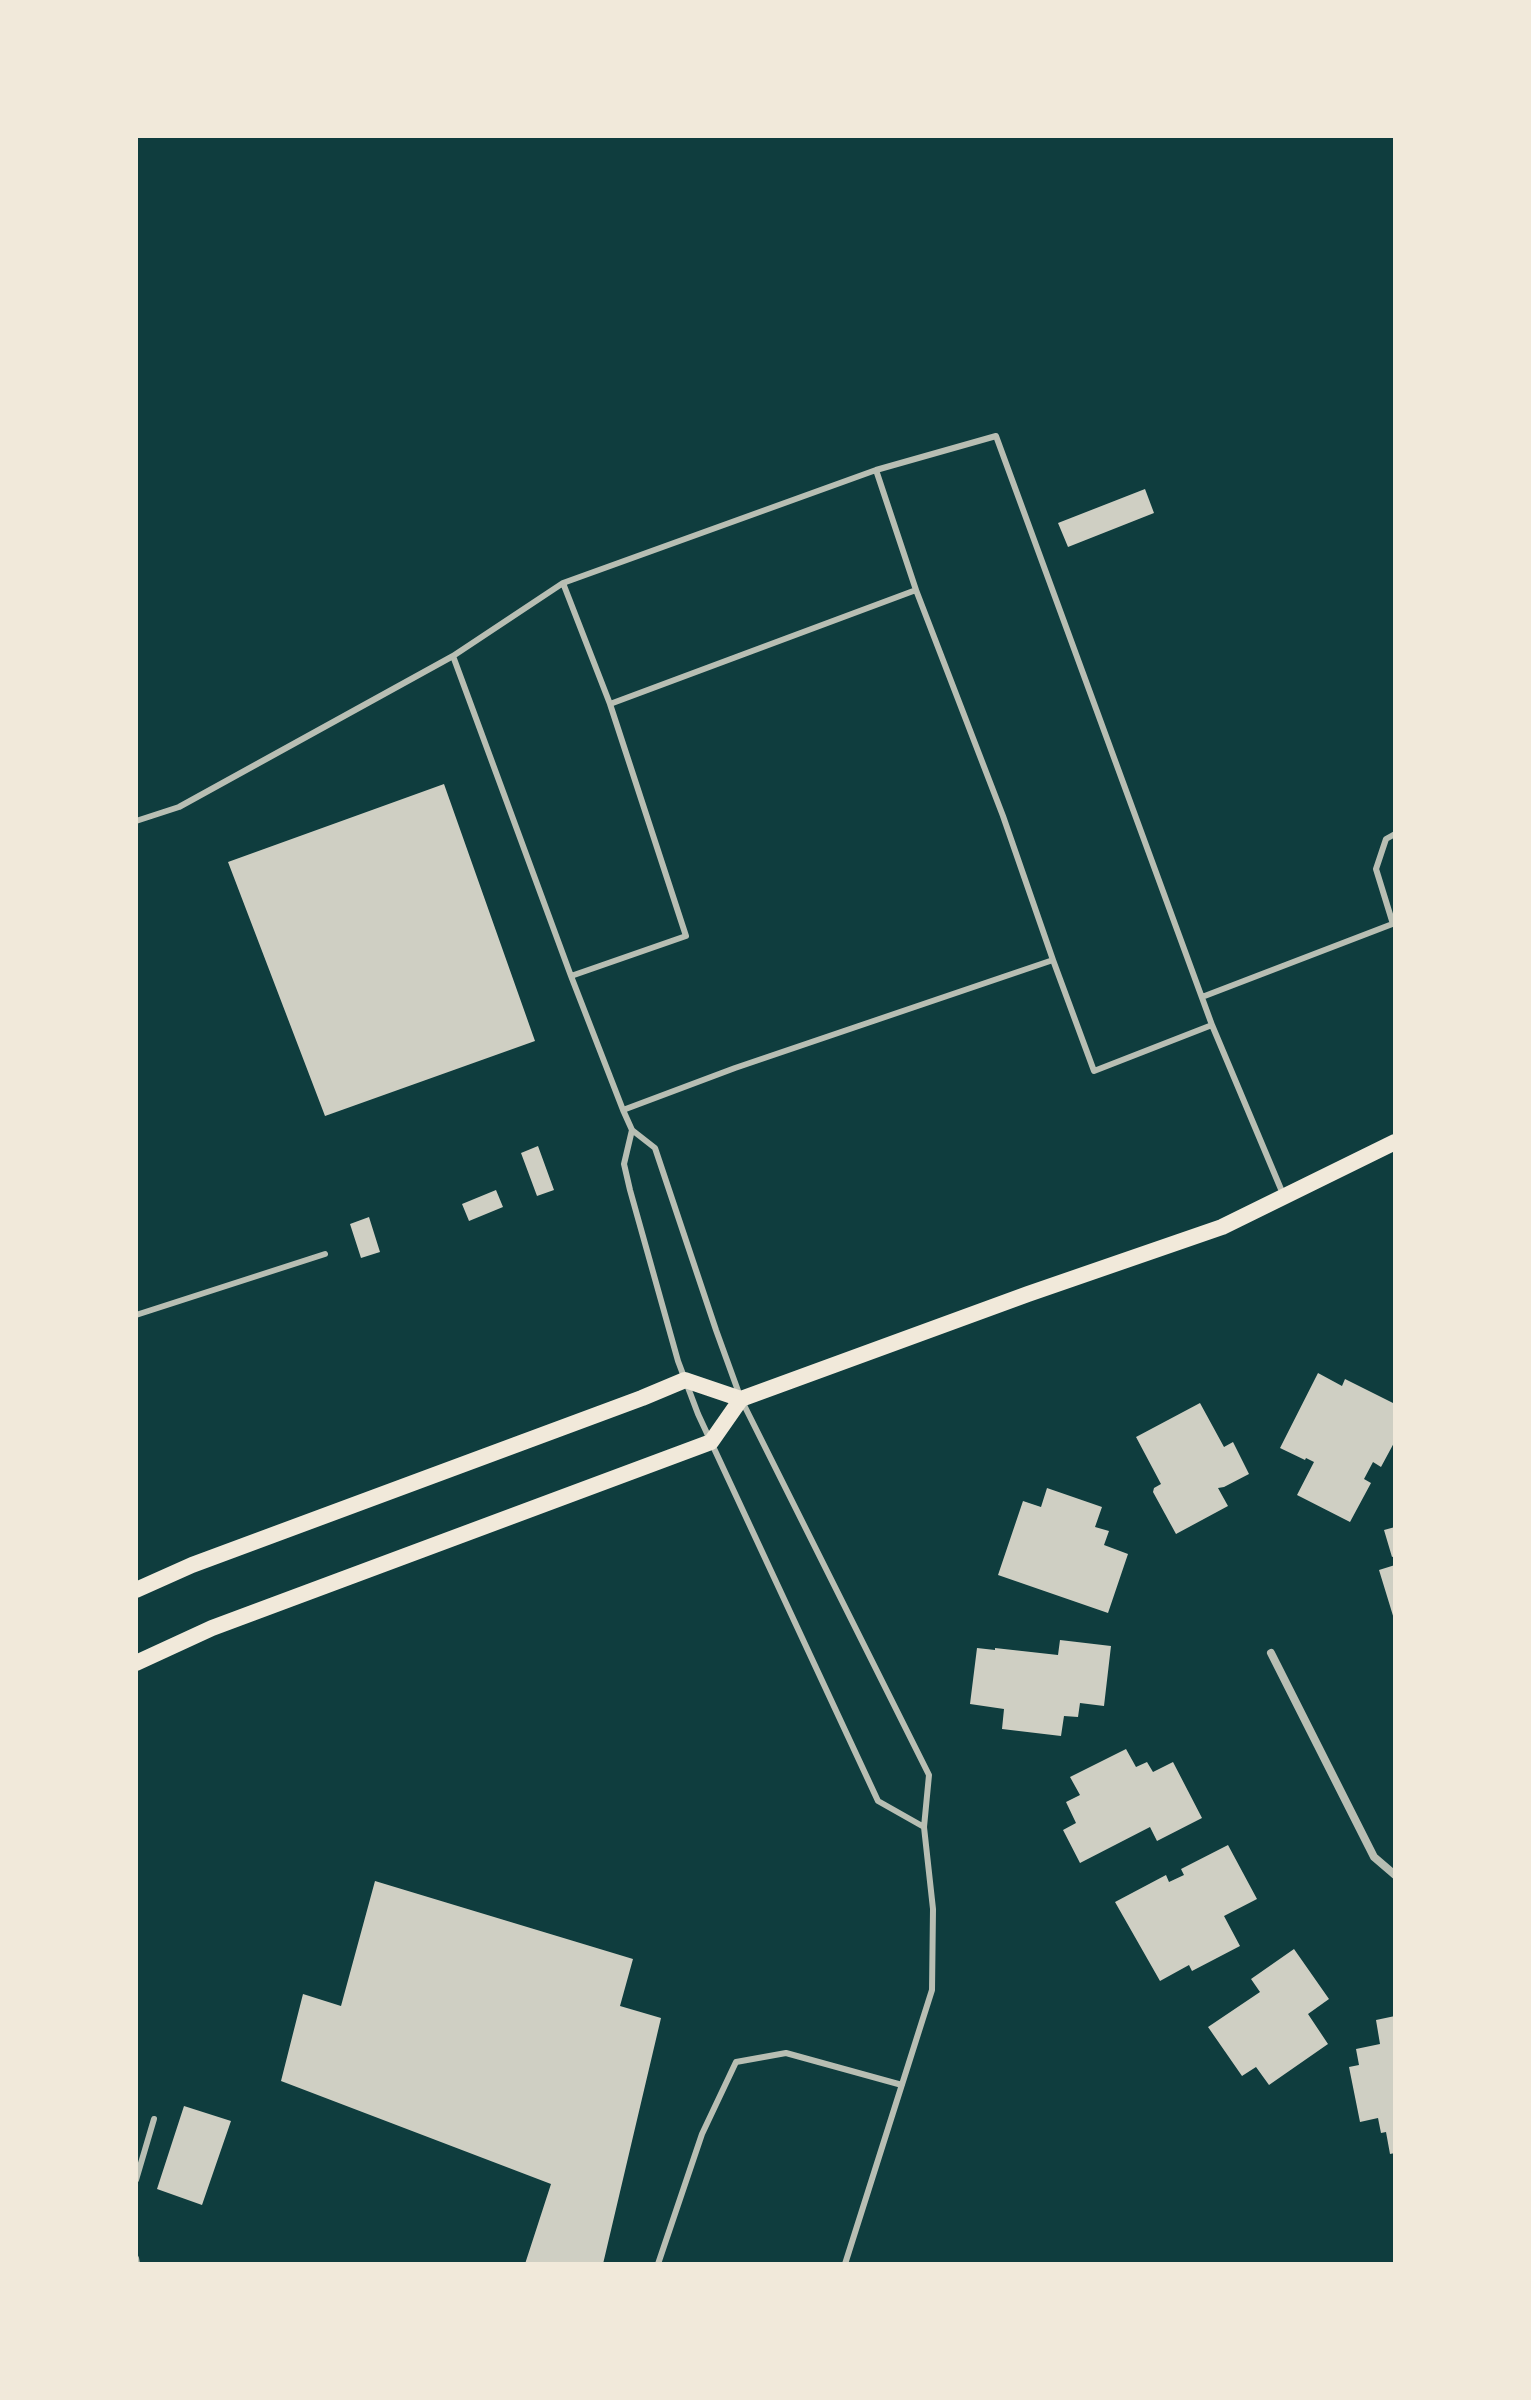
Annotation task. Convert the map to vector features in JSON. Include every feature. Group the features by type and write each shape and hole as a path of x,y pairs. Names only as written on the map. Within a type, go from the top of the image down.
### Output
{"main road":[{"path":"136,1663 212,1628 711,1442 741,1399 1222,1227 1395,1142"},
{"path":"136,1590 192,1565 685,1380 741,1399"}],"street":[{"path":"1271,1653 1374,1857 1395,1875"}],"lane":[{"path":"136,821 179,807 453,656 563,583 876,470 996,436 1212,1025 1284,1197"},
{"path":"876,470 916,590 1003,816 1094,1071 1212,1025"},
{"path":"563,583 610,704 686,936 571,976"},
{"path":"610,704 916,590"},
{"path":"453,656 623,1110 632,1130 655,1148 741,1399 929,1775 924,1827 933,1909 932,1990 845,2264"},
{"path":"1202,997 1394,923 1376,869 1386,839 1395,834"},
{"path":"623,1110 735,1068 1053,960"},
{"path":"632,1130 624,1164 630,1190 678,1361 698,1414 878,1801 924,1827"},
{"path":"136,1315 325,1254"},
{"path":"658,2264 702,2134 736,2062 786,2053 902,2085"},
{"path":"136,2180 154,2119"}],"building":[{"path":"1145,489 1154,513 1068,547 1058,523"},
{"path":"444,784 535,1041 325,1116 228,862"},
{"path":"538,1146 554,1190 537,1196 521,1153"},
{"path":"496,1190 503,1207 469,1221 462,1204"},
{"path":"369,1217 380,1252 361,1258 350,1224"},
{"path":"1318,1373 1342,1386 1345,1379 1395,1404 1395,1441 1381,1467 1373,1462 1364,1479 1371,1483 1350,1522 1297,1495 1314,1462 1280,1448"},
{"path":"1200,1403 1224,1447 1233,1442 1249,1474 1218,1488 1228,1506 1176,1534 1153,1492 1161,1484 1136,1437"},
{"path":"1047,1488 1102,1507 1095,1527 1109,1531 1104,1545 1128,1554 1108,1613 998,1575 1023,1501 1041,1507"},
{"path":"1395,1527 1395,1556 1392,1557 1384,1530"},
{"path":"1395,1565 1395,1619 1394,1619 1379,1570"},
{"path":"1060,1640 1111,1646 1104,1706 1080,1703 1078,1717 1064,1716 1061,1736 1002,1729 1004,1709 970,1704 977,1648 1058,1655"},
{"path":"1126,1749 1136,1767 1147,1762 1153,1772 1173,1762 1202,1818 1157,1841 1150,1827 1080,1863 1063,1830 1076,1823 1066,1802 1080,1795 1070,1777"},
{"path":"1228,1845 1257,1899 1224,1916 1240,1946 1192,1971 1189,1965 1160,1981 1115,1902 1166,1875 1169,1882 1184,1875 1181,1869"},
{"path":"375,1881 633,1959 620,2006 661,2018 603,2264 525,2264 551,2184 281,2081 303,1994 341,2006"},
{"path":"1294,1949 1329,1999 1308,2014 1328,2044 1269,2085 1256,2067 1242,2076 1208,2027 1260,1992 1251,1979"},
{"path":"1395,2016 1395,2153 1390,2154 1386,2132 1381,2133 1378,2118 1360,2122 1349,2067 1359,2065 1356,2049 1380,2044 1376,2020"},
{"path":"184,2106 231,2121 202,2205 157,2189"}]}
